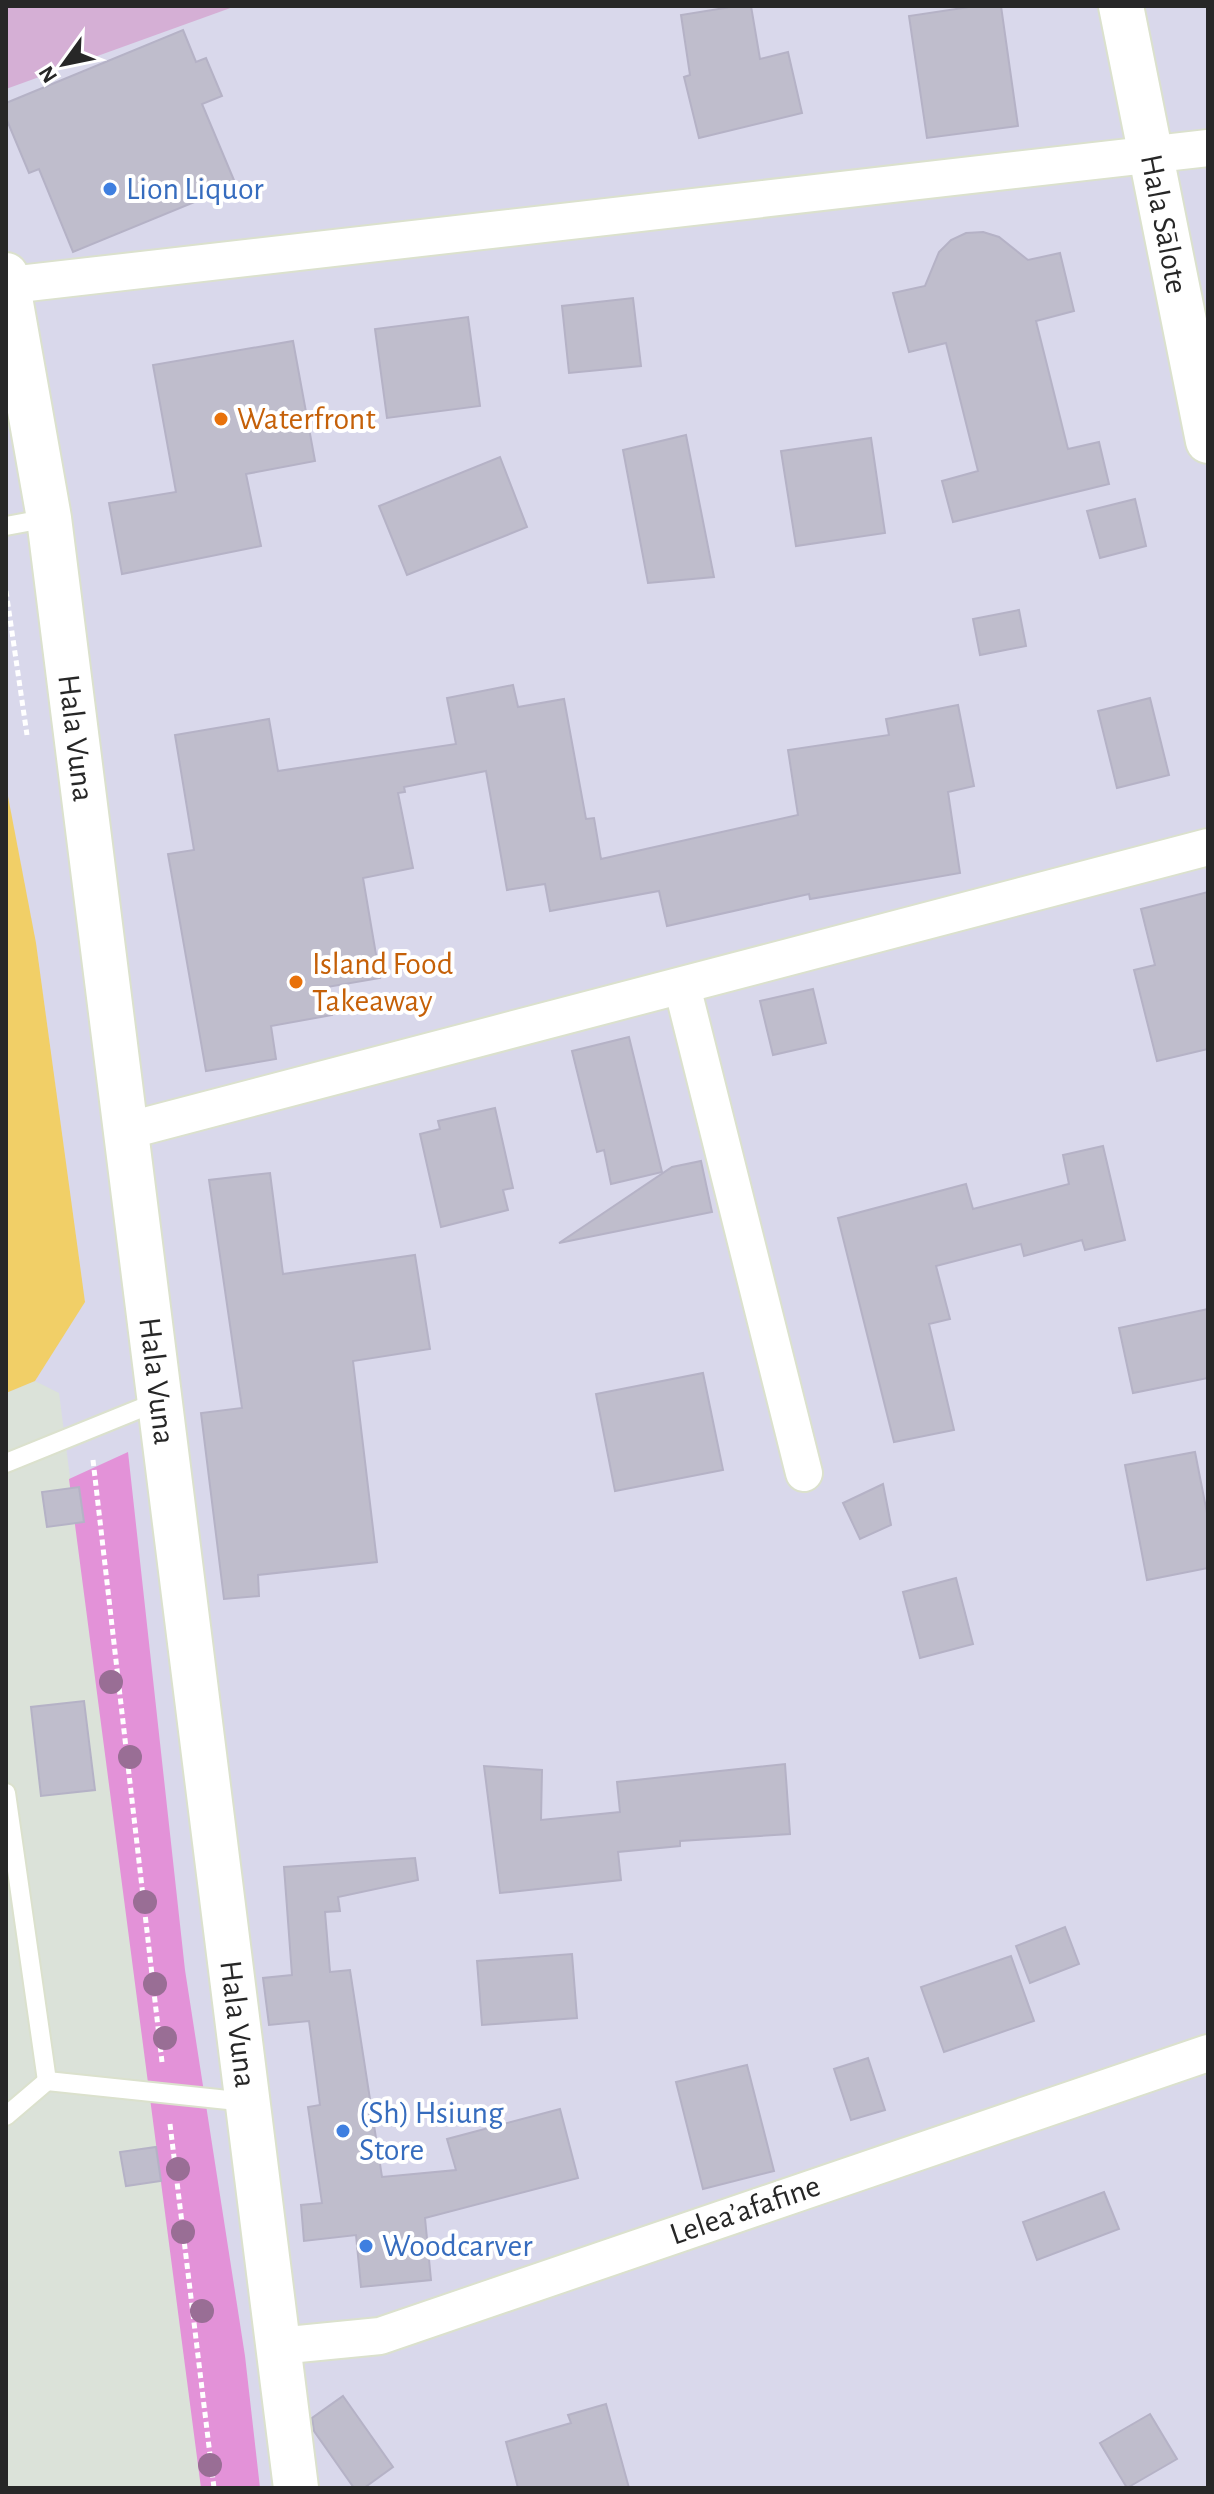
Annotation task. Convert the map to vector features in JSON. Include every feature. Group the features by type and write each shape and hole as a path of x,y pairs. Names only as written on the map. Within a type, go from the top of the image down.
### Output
{"main road":[{"name":"Hala Sālote","path":"1121,6 1208,441"},
{"name":"Hala Vuna","path":"8,280 49,518 296,2488"}],"street":[{"path":"8,280 1208,148"},
{"path":"126,1131 1208,847"},
{"path":"682,986 804,1473"},
{"name":"Lelea’afafine","path":"278,2346 380,2336 1208,2053"}],"lane":[{"path":"6,526 49,518"},
{"path":"6,1463 160,1400"},
{"path":"6,1793 47,2081"},
{"path":"6,2116 47,2081 247,2102"}],"path":[{"path":"6,591 29,748"},
{"path":"92,1426 91,1443 165,2094 214,2488"}],"shaded area":[{"path":"6,6 236,6 6,89"},
{"path":"6,786 36,943 85,1302 35,1381 6,1393"},
{"path":"35,1381 59,1393 202,2488 6,2488 6,1393"},
{"path":"128,1452 185,1970 245,2356 260,2488 201,2488 69,1479"}],"building":[{"path":"751,6 760,59 788,52 802,113 699,138 684,77 690,75 681,15"},
{"path":"976,6 1001,6 1018,126 927,138 909,16"},
{"path":"183,30 196,62 206,58 222,96 202,104 236,185 73,252 39,169 29,173 6,118 6,103"},
{"path":"983,232 999,237 1028,260 1060,253 1074,311 1036,321 1068,449 1099,442 1109,484 953,522 942,481 978,471 946,343 909,352 893,293 925,286 939,252 951,240 966,233"},
{"path":"633,298 641,366 569,373 562,306"},
{"path":"468,317 480,406 387,418 375,329"},
{"path":"293,341 315,461 246,474 261,546 122,574 109,503 176,492 153,365"},
{"path":"686,435 714,577 648,583 623,450"},
{"path":"871,438 885,533 796,546 781,451"},
{"path":"500,457 527,527 407,575 379,506"},
{"path":"1135,499 1146,546 1100,558 1087,511"},
{"path":"1019,610 1026,646 980,655 973,619"},
{"path":"513,685 518,707 564,699 586,819 594,818 601,859 798,815 788,750 889,735 886,719 958,705 974,786 948,792 960,873 810,899 809,894 667,926 659,891 550,911 545,884 507,890 486,771 404,787 405,792 398,793 413,868 363,878 380,978 327,987 332,1015 271,1026 276,1059 206,1071 168,854 194,850 175,735 269,719 278,771 456,744 447,698"},
{"path":"1150,698 1169,775 1117,788 1098,711"},
{"path":"1208,892 1208,1049 1157,1061 1134,970 1155,965 1141,909"},
{"path":"813,989 826,1043 773,1055 760,1001"},
{"path":"629,1037 662,1172 611,1184 604,1150 597,1152 572,1051"},
{"path":"495,1108 513,1188 503,1190 508,1210 441,1227 420,1134 440,1129 438,1121"},
{"path":"1103,1146 1125,1240 1085,1250 1082,1240 1024,1256 1021,1244 936,1266 950,1319 929,1324 954,1430 894,1442 838,1218 966,1184 973,1209 1069,1184 1063,1155"},
{"path":"701,1161 712,1212 559,1243 672,1167"},
{"path":"270,1173 283,1274 415,1255 430,1349 353,1361 377,1562 258,1575 259,1596 224,1599 201,1413 242,1408 209,1180"},
{"path":"1208,1309 1208,1378 1133,1393 1119,1328"},
{"path":"703,1373 723,1470 615,1491 596,1394"},
{"path":"1195,1452 1208,1518 1208,1568 1147,1580 1125,1465"},
{"path":"883,1484 891,1525 860,1539 843,1503"},
{"path":"79,1487 84,1522 47,1527 42,1492"},
{"path":"956,1578 973,1644 920,1658 903,1592"},
{"path":"84,1701 95,1790 41,1796 31,1707"},
{"path":"785,1764 790,1834 680,1841 680,1846 618,1852 621,1880 500,1893 484,1766 542,1770 541,1820 620,1812 617,1782"},
{"path":"415,1858 418,1880 338,1897 340,1911 325,1912 330,1972 350,1970 382,2177 456,2170 447,2139 560,2109 578,2178 425,2218 431,2280 361,2287 356,2235 304,2241 301,2205 322,2203 308,2107 320,2105 309,2021 269,2025 263,1978 292,1975 284,1867"},
{"path":"1065,1927 1079,1964 1030,1983 1016,1946"},
{"path":"572,1954 577,2018 482,2025 477,1961"},
{"path":"1011,1956 1034,2021 944,2052 921,1987"},
{"path":"868,2058 885,2110 851,2120 834,2069"},
{"path":"747,2065 774,2171 703,2189 676,2082"},
{"path":"156,2147 161,2181 126,2186 120,2152"},
{"path":"1104,2192 1119,2229 1037,2260 1023,2222"},
{"path":"343,2396 393,2467 364,2488 354,2488 314,2431 312,2418"},
{"path":"606,2404 629,2488 518,2488 506,2442 571,2423 568,2415"},
{"path":"1150,2414 1177,2459 1127,2488 1100,2443"}],"place":[{"name":"Lion Liquor","path":"110,189"},
{"name":"Waterfront","path":"221,419"},
{"name":"Island Food Takeaway","path":"296,982"},
{"name":"(Sh) Hsiung Store","path":"343,2131"},
{"name":"Woodcarver","path":"366,2246"}]}
